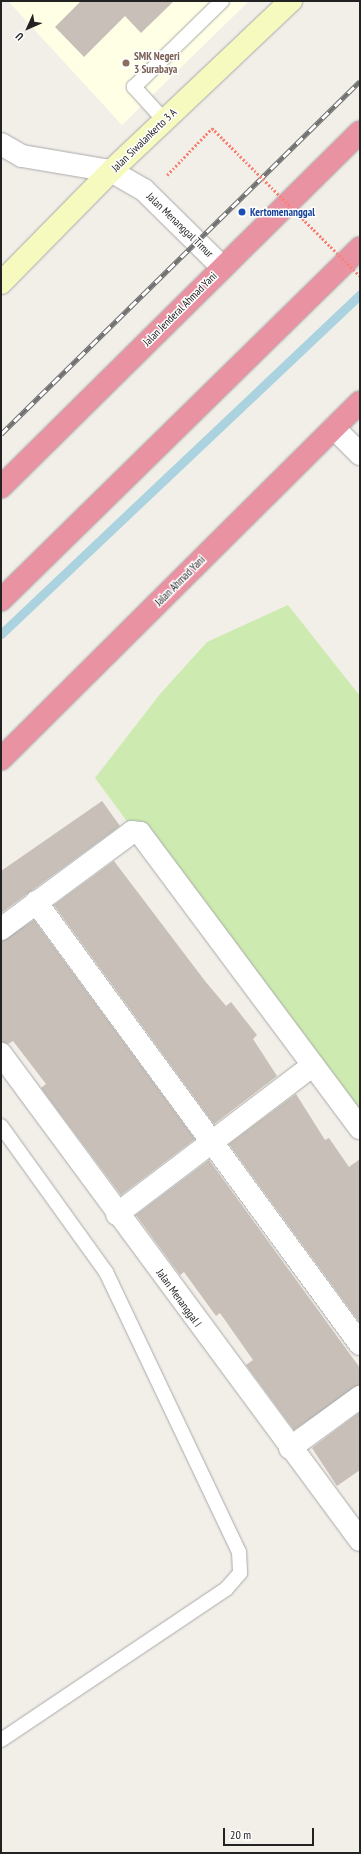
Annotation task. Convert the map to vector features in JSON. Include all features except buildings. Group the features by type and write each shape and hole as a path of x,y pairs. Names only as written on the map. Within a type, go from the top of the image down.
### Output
{"highway":[{"name":"Jalan Jenderal Ahmad Yani","path":"1,487 360,132"},
{"path":"1,600 360,248"},
{"name":"Jalan Ahmad Yani","path":"1,759 360,402"}],"main road":[{"name":"Jalan Siwalankerto 3 A","path":"1,283 111,171 291,1"}],"street":[{"name":"Jalan Menanggal Timur","path":"1,144 35,159 111,171 144,190 222,267"},
{"path":"334,428 360,454"},
{"path":"1,929 132,832 140,833 360,1128"},
{"path":"36,902 360,1344"},
{"name":"Jalan Menanggal I","path":"1,1054 117,1214 360,1540"},
{"path":"117,1214 313,1065"},
{"path":"290,1448 360,1397"}],"lane":[{"path":"164,120 134,86 222,1"},
{"path":"1,1126 106,1272 239,1552 240,1573 226,1589 1,1740"}],"path":[{"path":"167,175 212,128 360,276"}],"shaded area":[{"name":"SMK Negeri 3 Surabaya","path":"8,1 249,1 122,125"}],"green space":[{"path":"288,605 360,696 360,1137 95,778 160,694 207,642"}],"waterway":[{"path":"1,634 360,295"}],"railway":[{"path":"1,434 360,81"}],"place":[{"name":"SMK Negeri 3 Surabaya","path":"126,63"},
{"name":"Kertomenanggal","path":"242,212"}]}
